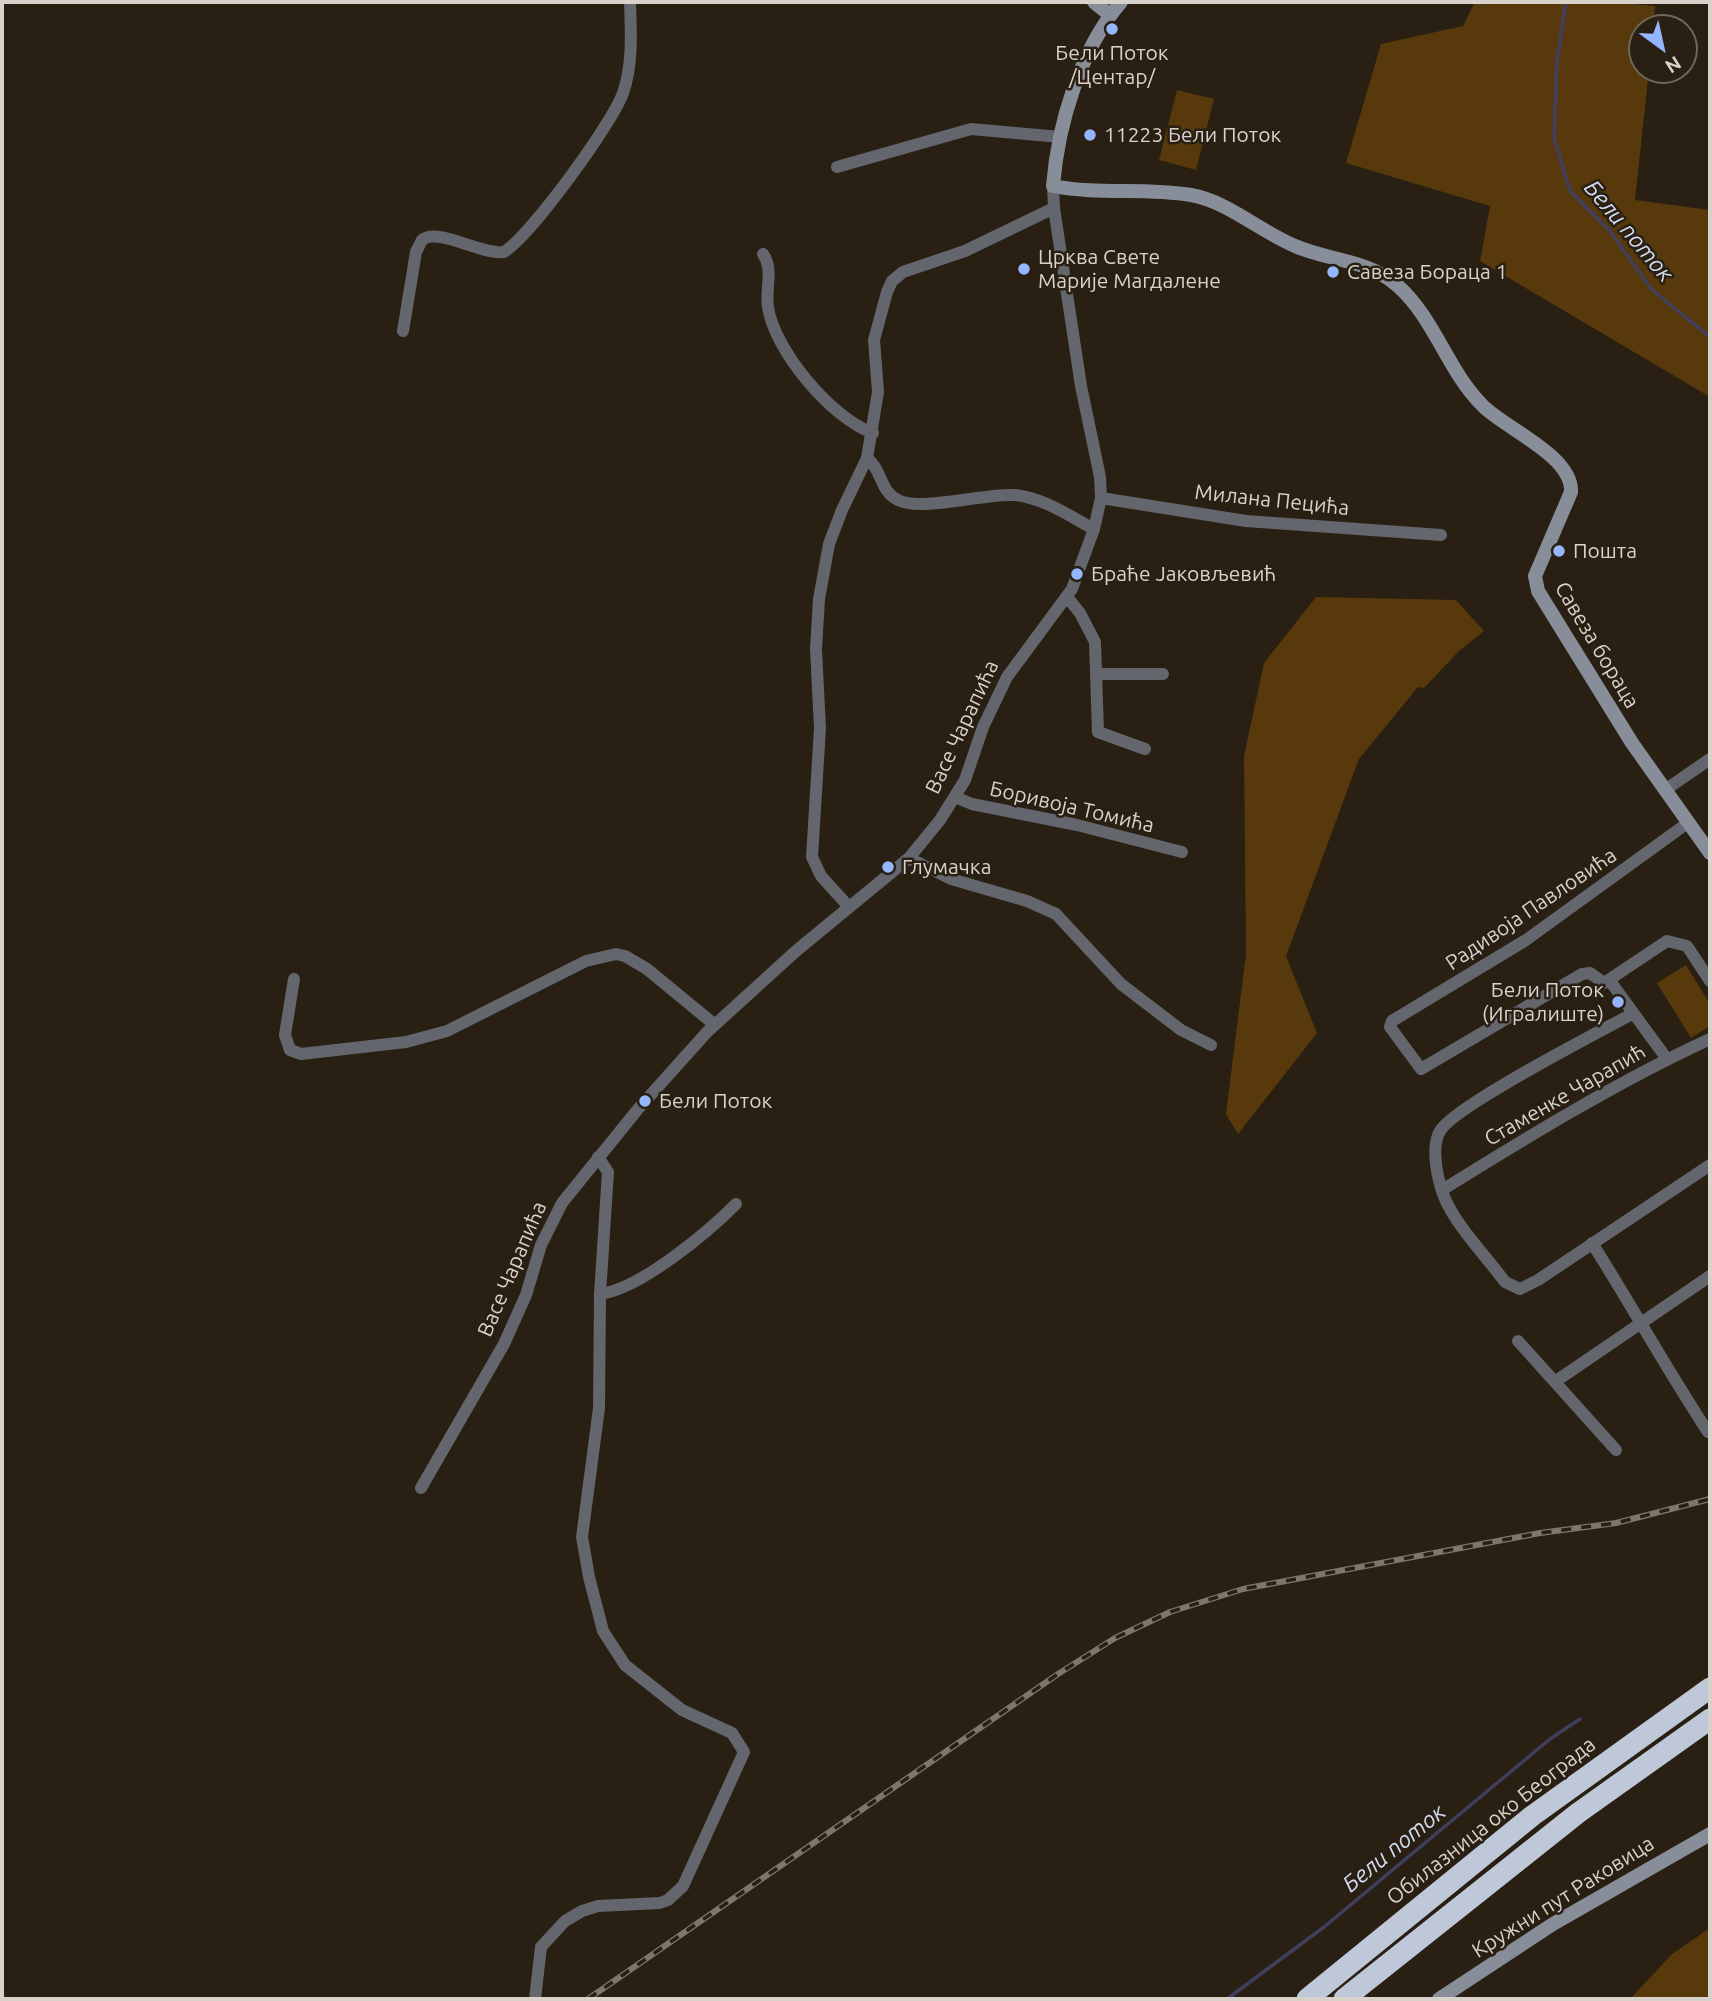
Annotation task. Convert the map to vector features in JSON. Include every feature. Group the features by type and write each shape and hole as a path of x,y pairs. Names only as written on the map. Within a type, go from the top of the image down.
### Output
{"highway":[{"name":"Обилазница око Београда","path":"1307,1999 1532,1816 1710,1688"},
{"path":"1344,1999 1568,1821 1710,1719"}],"street":[{"path":"403,331 416,252 422,240 435,236 491,252 504,252 534,223 604,129 624,91 631,31 629,2"},
{"path":"1094,2 1110,15"},
{"name":"Васе Чарапића","path":"421,1488 504,1344 526,1295 541,1245 562,1203 661,1082 715,1025 909,858 955,797 1007,677 1067,597 1094,529 1101,498 1100,477 1080,378 1053,186 1060,138 1087,58 1110,15 1121,2"},
{"path":"837,167 971,129 1060,138"},
{"name":"Савеза бораца","path":"1053,186 1193,195 1297,247 1362,265 1398,286 1428,323 1476,398 1558,462 1570,479 1571,492 1538,567 1535,583 1546,606 1665,790 1710,853"},
{"path":"849,907 821,876 812,857 820,728 816,631 830,544 842,510 867,458 873,433 878,393 874,340 892,281 911,268 965,251 1054,208"},
{"path":"763,254 768,270 768,307 774,327 787,351 822,396 854,422 873,433"},
{"path":"867,458 874,464 887,492 906,503 1016,495 1036,499 1094,529"},
{"name":"Милана Пецића","path":"1101,498 1246,521 1441,535"},
{"path":"1067,597 1093,636 1099,674 1098,732 1145,749"},
{"path":"1099,674 1163,674"},
{"path":"1665,790 1710,759"},
{"name":"Боривоја Томића","path":"955,797 972,804 1077,825 1182,852"},
{"name":"Радивоја Павловића","path":"1610,981 1602,984 1590,973 1582,974 1421,1069 1391,1029 1392,1021 1526,940 1689,822"},
{"path":"909,858 951,879 1027,901 1056,914 1121,984 1181,1030 1211,1045"},
{"path":"1667,1059 1610,981 1663,943 1672,941 1688,946 1710,981"},
{"path":"294,979 285,1035 288,1048 301,1054 360,1049 430,1037 485,1014 586,961 616,954 625,956 647,969 715,1025"},
{"path":"1632,1014 1450,1120 1438,1133 1437,1143 1442,1191 1449,1205 1505,1282 1515,1289 1538,1280 1710,1165"},
{"name":"Стаменке Чарапић","path":"1442,1191 1534,1133 1667,1059 1710,1040"},
{"path":"535,1999 541,1947 565,1921 591,1908 660,1903 668,1900 683,1886 744,1752 732,1732 682,1710 638,1678 616,1654 603,1631 582,1537 599,1408 600,1294 608,1172 598,1157"},
{"path":"600,1294 637,1281 711,1228 736,1204"},
{"path":"1592,1243 1641,1323 1653,1349 1708,1433"},
{"path":"1556,1381 1710,1276"},
{"path":"1518,1340 1616,1450"},
{"name":"Кружни пут Раковица","path":"1439,1999 1553,1924 1710,1833"}],"shaded area":[{"path":"1475,2 1612,2 1655,6 1654,14 1628,14 1628,84 1647,84 1635,200 1710,210 1710,397 1480,261 1490,206 1346,163 1381,44 1463,26"},
{"path":"1177,90 1214,99 1196,170 1159,160"},
{"path":"1316,597 1456,600 1484,631 1459,651 1424,688 1418,687 1359,759 1286,956 1317,1033 1238,1134 1226,1114 1246,954 1244,756 1264,663"},
{"path":"1686,965 1710,1004 1710,1026 1691,1038 1657,983"},
{"path":"1710,1928 1710,1999 1630,1999 1672,1954"}],"waterway":[{"name":"Бели поток","path":"1566,2 1557,60 1554,138 1570,191 1609,230 1652,290 1710,337"},
{"name":"Бели поток","path":"1227,1999 1324,1927 1550,1739 1580,1719"}],"railway":[{"path":"588,1999 1058,1674 1115,1638 1170,1612 1243,1589 1540,1533 1616,1523 1710,1499"}],"place":[{"name":"Бели Поток /Центар/","path":"1112,29"},
{"name":"11223 Бели Поток","path":"1090,135"},
{"name":"Црква Свете Марије Магдалене","path":"1024,269"},
{"name":"Савеза Бораца 1","path":"1333,272"},
{"name":"Пошта","path":"1559,551"},
{"name":"Браће Јаковљевић","path":"1077,574"},
{"name":"Глумачка","path":"888,867"},
{"name":"Бели Поток (Игралиште)","path":"1618,1002"},
{"name":"Бели Поток","path":"645,1101"}]}
